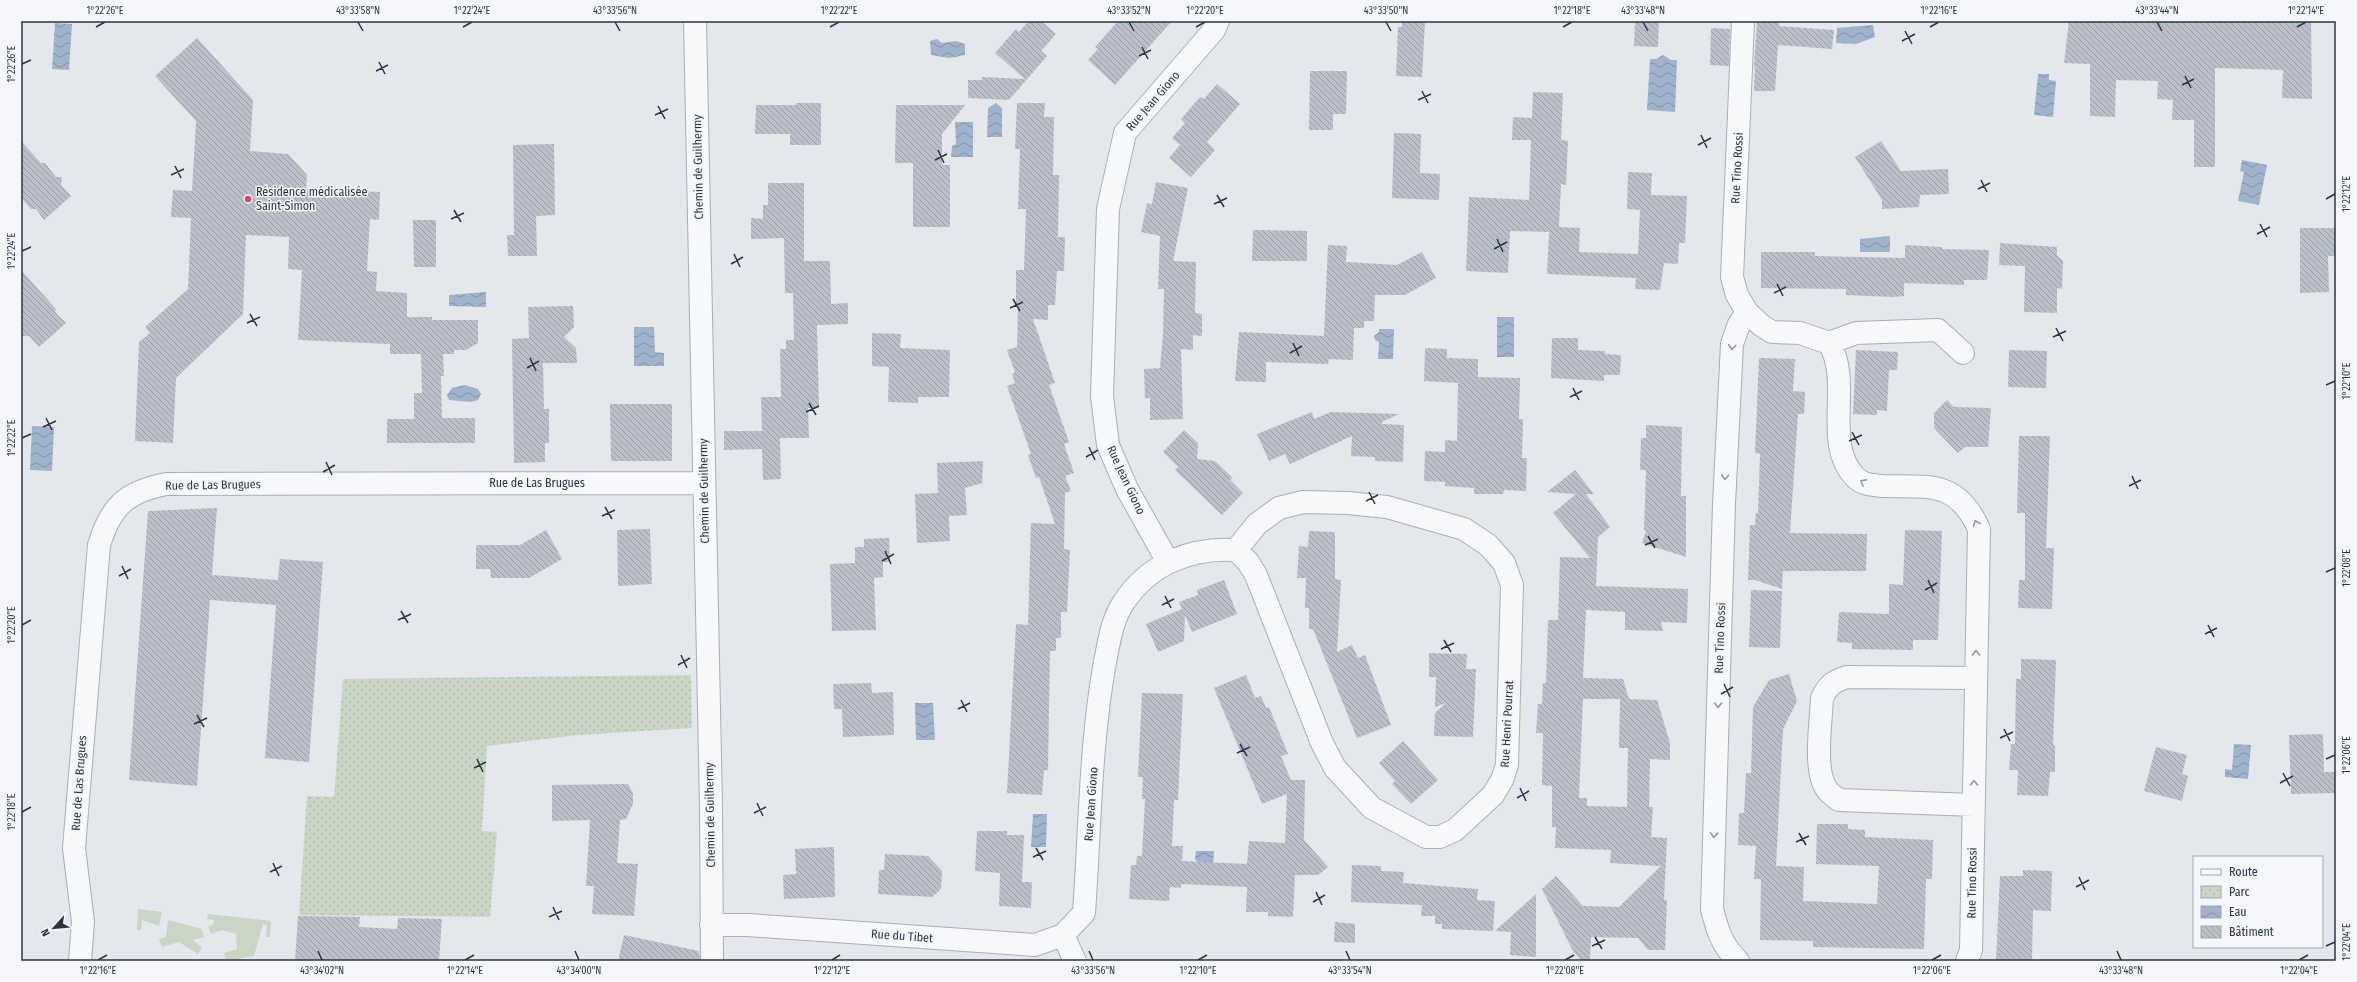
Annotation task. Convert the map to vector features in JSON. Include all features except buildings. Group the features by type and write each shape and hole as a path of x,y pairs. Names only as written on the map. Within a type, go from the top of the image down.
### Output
{"street":[{"name":"Chemin de Guilhermy","path":"695,21 711,807 712,961"},
{"name":"Rue Jean Giono","path":"1063,935 1084,913 1098,700 1111,632 1123,603 1139,583 1168,562 1127,489 1108,445 1102,396 1108,210 1125,133 1214,30 1218,21"},
{"name":"Rue Tino Rossi","path":"1743,21 1732,277 1737,295 1747,312 1772,332 1800,333 1829,343 1838,365 1840,448 1846,465 1852,474 1868,485 1937,487 1951,493 1965,503 1979,529 1971,950 1967,961"},
{"name":"Rue Tino Rossi","path":"1738,961 1727,951 1717,930 1712,909 1724,512 1732,344 1738,324 1747,312"},
{"path":"1829,343 1856,333 1938,330 1963,353"},
{"name":"Rue de Las Brugues","path":"80,961 83,922 74,840 99,545 108,520 125,500 138,491 166,484 704,483"},
{"name":"Rue Henri Pourrat","path":"1303,502 1348,503 1387,507 1464,529 1488,545 1504,563 1512,585 1507,765 1502,780 1493,795 1455,830 1440,837 1426,837 1372,808 1335,768 1322,743 1256,575 1248,562 1236,550 1257,524 1279,508 1303,502"},
{"path":"1168,562 1197,551 1236,550"},
{"path":"1974,805 1839,800 1829,793 1823,783 1819,769 1822,698 1827,687 1836,681 1847,677 1975,678"},
{"name":"Rue du Tibet","path":"711,925 748,926 1035,945 1063,935"},
{"path":"1063,935 1075,961"}],"green space":[{"path":"691,675 692,728 578,735 487,746 482,831 497,832 490,917 299,915 307,796 334,797 343,679"},
{"path":"138,909 162,912 159,926 142,920 141,930 137,930"},
{"path":"208,914 271,921 270,937 266,937 267,925 263,924 254,956 226,961 224,953 237,949 236,934 222,930 211,934 208,926 213,925 214,920 207,919"},
{"path":"168,920 202,929 204,937 193,940 202,948 198,954 179,942 162,947 159,939 166,937"}],"water":[{"path":"55,23 72,24 69,70 52,69"},
{"path":"1873,25 1875,37 1856,44 1836,43 1837,28"},
{"path":"937,39 942,43 956,41 965,44 965,55 949,58 931,55 930,41"},
{"path":"1663,55 1671,60 1677,60 1675,112 1647,110 1650,59 1656,59"},
{"path":"2038,74 2049,74 2049,80 2056,81 2053,117 2034,115"},
{"path":"996,103 1002,108 1002,137 987,137 988,108"},
{"path":"955,122 973,122 973,157 951,157 952,146 956,144"},
{"path":"2242,160 2267,165 2259,205 2238,201 2244,172 2240,171"},
{"path":"1890,236 1890,252 1860,252 1860,239"},
{"path":"486,292 486,307 449,306 449,295"},
{"path":"1497,317 1514,317 1514,357 1497,357"},
{"path":"634,327 654,327 655,352 664,353 664,366 634,366"},
{"path":"1379,329 1394,329 1393,359 1378,359 1379,342 1375,340 1374,336 1379,332"},
{"path":"465,385 478,389 481,394 478,400 471,402 449,400 447,395 452,388"},
{"path":"32,426 54,427 52,471 30,470"},
{"path":"915,703 933,703 935,740 916,740"},
{"path":"2234,744 2251,745 2248,779 2225,777 2225,769 2232,770"},
{"path":"1033,814 1047,814 1046,847 1031,847"},
{"path":"1196,851 1214,851 1212,881 1195,859"}],"place":[{"name":"Résidence médicalisée Saint-Simon","path":"248,199"}]}
